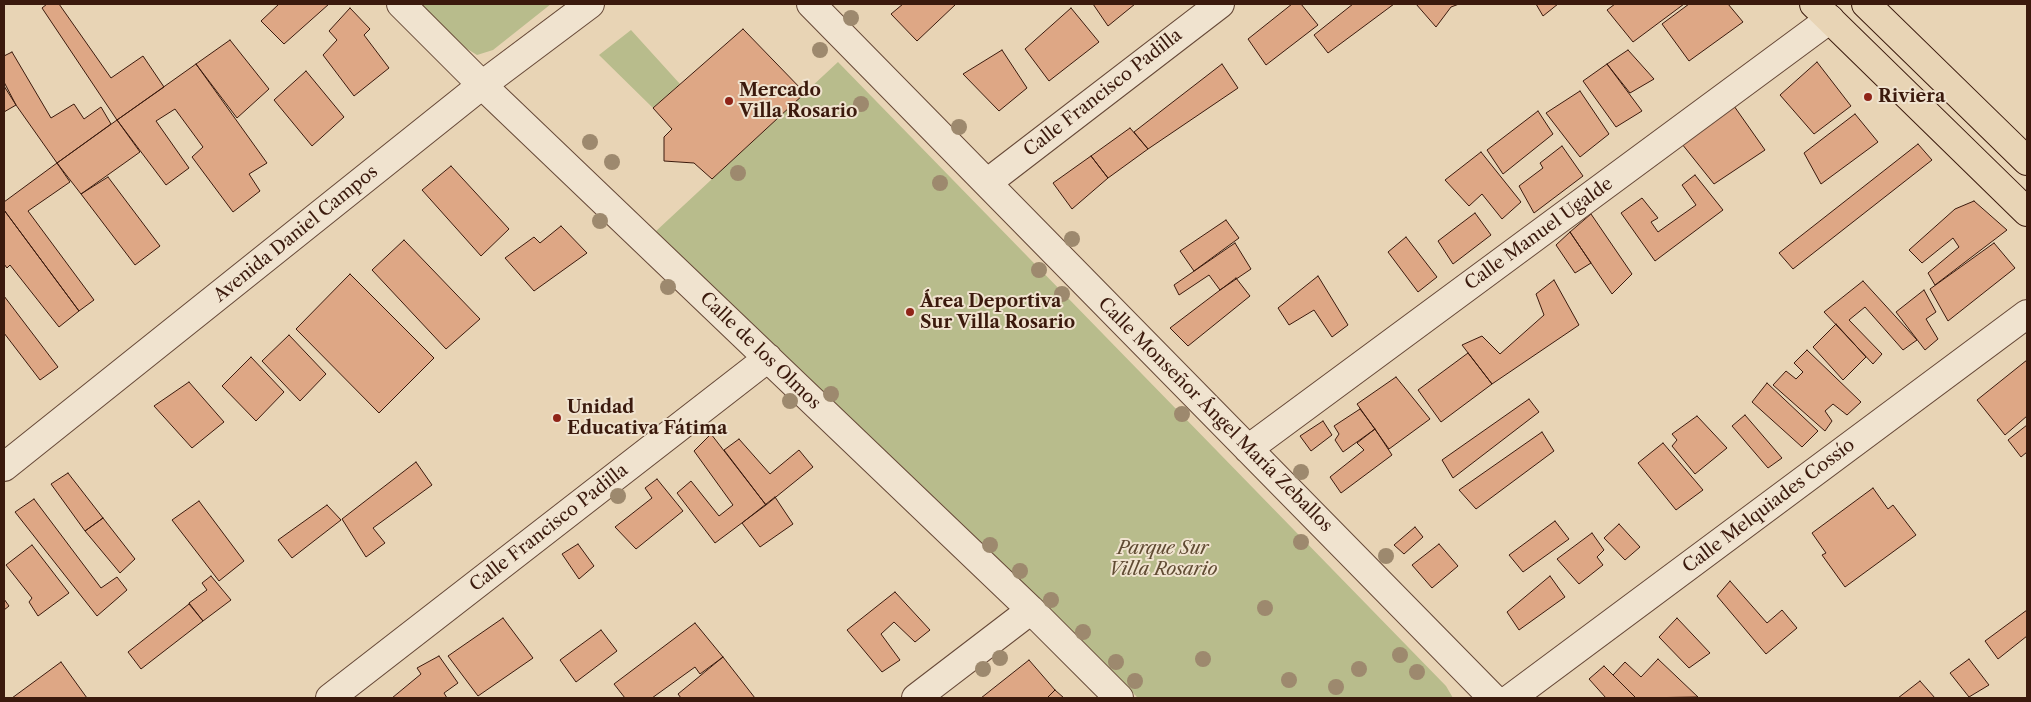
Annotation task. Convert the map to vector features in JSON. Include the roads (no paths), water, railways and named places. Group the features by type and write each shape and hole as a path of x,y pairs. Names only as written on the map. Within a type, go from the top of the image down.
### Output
{"main road":[{"path":"1866,4 2027,161"},
{"path":"1822,12 2027,212"}],"street":[{"name":"Calle de los Olmos","path":"401,4 482,85 1031,610 1119,698"},
{"name":"Avenida Daniel Campos","path":"4,468 482,85 590,4"},
{"name":"Calle Monseñor Ángel María Zeballos","path":"811,4 1493,698"},
{"name":"Calle Francisco Padilla","path":"987,183 1220,4"},
{"name":"Calle Manuel Ugalde","path":"1248,449 1822,12"},
{"name":"Calle Melquiades Cossío","path":"1511,698 2027,314"},
{"name":"Calle Francisco Padilla","path":"330,698 768,358"},
{"path":"916,698 1031,610"}],"place":[{"name":"Riviera","path":"1868,97"},
{"name":"Mercado Villa Rosario","path":"729,101"},
{"name":"Área Deportiva Sur Villa Rosario","path":"910,312"},
{"name":"Unidad Educativa Fátima","path":"557,418"}],"park label":[{"name":"Parque Sur Villa Rosario","path":"1163,559"}]}
